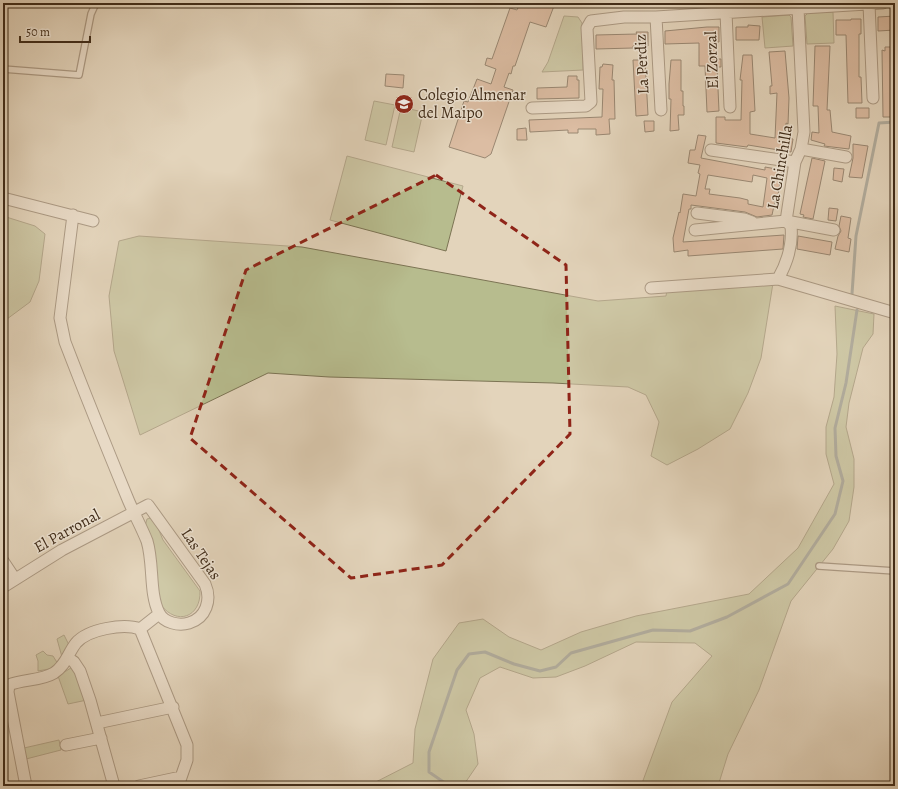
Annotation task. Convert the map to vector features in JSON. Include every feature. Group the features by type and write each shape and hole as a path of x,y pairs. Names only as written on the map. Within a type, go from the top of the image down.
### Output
{"street":[{"path":"532,108 586,106 591,102 587,28 591,21 624,17 656,17 883,3"},
{"path":"869,4 873,98"},
{"name":"La Chinchilla","path":"778,279 787,262 791,240 791,226 786,221 795,162 801,149 804,122 798,8"},
{"name":"El Zorzal","path":"726,12 730,107"},
{"name":"La Perdiz","path":"656,17 661,110"},
{"path":"801,149 846,157"},
{"path":"711,150 795,162"},
{"path":"3,198 93,221"},
{"path":"698,213 744,219 756,224"},
{"path":"26,786 8,692 9,685 18,681 50,675 60,668 76,644 88,634 120,626 140,629 159,614 156,602 150,552 144,534 133,513 64,342 60,318 73,216"},
{"path":"695,230 786,221 834,230"},
{"path":"651,288 778,279 895,313"},
{"name":"El Parronal","path":"3,587 62,550 148,505"},
{"name":"Las Tejas","path":"148,505 202,579 208,590 208,602 203,613 189,623 173,623 159,614"},
{"path":"3,561 15,579"},
{"path":"139,786 179,782 187,760 187,744 140,629"},
{"path":"68,658 74,662 80,671 97,723 114,786"},
{"path":"97,723 173,707"},
{"path":"66,745 101,738"}],"lane":[{"path":"3,69 79,75 91,14 96,3"},
{"path":"819,566 895,571"}],"highlighted area":[{"path":"436,175 566,265 570,434 442,565 351,578 190,438 246,270"}],"green space":[{"path":"833,12 834,43 807,44 805,16 808,13"},
{"path":"789,15 791,17 793,46 765,48 762,17"},
{"path":"564,16 578,17 582,23 583,70 542,72 548,62"},
{"path":"374,101 395,105 386,145 365,140"},
{"path":"401,107 423,112 414,152 392,147"},
{"path":"347,156 463,186 446,251 330,220"},
{"path":"3,216 35,226 45,234 39,281 30,302 3,322"},
{"path":"139,236 302,247 598,301 666,296 667,290 773,283 761,358 748,393 730,429 698,449 667,465 651,456 659,422 646,395 628,387 553,383 329,377 268,373 140,435 114,351 109,296 119,241"},
{"path":"835,306 874,314 873,334 863,348 849,403 846,427 854,459 854,487 849,521 833,549 791,601 759,690 728,754 718,786 641,786 672,702 712,656 695,643 636,642 585,666 556,677 533,678 500,667 480,678 466,710 474,734 478,764 463,786 368,786 413,763 415,729 433,659 459,623 483,619 509,637 541,650 581,632 636,616 749,594 798,548 834,484 826,454 826,427 834,397 837,354"},
{"path":"151,518 155,521 163,540 200,591 197,607 187,616 181,617 174,615 161,605 145,526 147,519"},
{"path":"64,635 69,645 62,657 57,639"},
{"path":"43,651 47,655 53,656 58,664 49,669 38,671 38,661 36,655"},
{"path":"74,666 87,700 68,704 58,676"},
{"path":"59,740 61,750 26,759 24,748"},
{"path":"58,781 60,786 35,786"}],"building":[{"path":"520,3 546,3 554,6 546,27 530,22 515,66 513,66 511,74 509,73 504,87 513,90 491,154 485,158 449,147 464,101 468,102 477,79 491,84 496,69 485,65 487,58 492,59 510,8 517,10"},
{"path":"895,16 895,30 878,31 878,17"},
{"path":"861,19 861,34 859,34 859,77 861,77 862,103 848,103 846,35 836,35 836,20"},
{"path":"748,25 760,26 759,40 736,40 736,27 748,27"},
{"path":"719,27 719,42 716,42 717,59 721,59 721,67 717,67 719,111 707,112 705,66 699,66 699,43 665,44 665,31"},
{"path":"636,32 648,32 648,46 596,49 596,35 637,34"},
{"path":"815,46 830,46 827,110 830,110 832,132 851,136 849,149 824,146 825,144 811,140 812,132 819,133 818,106 813,106"},
{"path":"885,47 894,47 895,102 892,103 892,117 883,117 882,50 885,51"},
{"path":"785,51 789,98 786,138 793,139 791,152 748,145 747,147 716,143 716,117 725,117 725,120 741,120 742,80 740,80 743,55 752,55 755,111 750,112 750,134 775,138 777,93 770,94 770,86 772,86 769,52"},
{"path":"633,60 645,60 648,115 636,116"},
{"path":"671,60 681,60 681,91 683,91 684,115 678,115 679,130 670,131 671,99 669,99 669,84"},
{"path":"603,64 613,65 612,80 614,80 615,119 609,119 610,134 596,135 596,129 578,129 578,133 568,133 568,130 530,132 529,120 602,117 603,89 599,89 600,67 602,67"},
{"path":"386,74 404,75 403,88 385,86"},
{"path":"568,76 577,76 577,80 579,80 579,98 537,99 537,88 567,87"},
{"path":"856,108 869,108 869,118 856,118"},
{"path":"644,121 654,121 654,131 645,132"},
{"path":"526,128 527,140 517,140 517,129"},
{"path":"698,135 706,136 701,158 765,170 765,167 782,170 777,201 775,201 772,215 757,217 745,212 691,205 683,242 784,235 783,249 688,256 688,250 674,252 673,238 679,212 680,213 683,194 696,196 700,165 688,163 690,150 695,150","holes":["708,175 752,182 753,175 767,178 763,207 748,204 748,200 740,198 709,194 710,189 705,189"]},
{"path":"853,144 868,146 862,178 849,177 853,158"},
{"path":"812,158 825,161 813,219 803,217 804,215 800,214"},
{"path":"834,168 844,169 842,182 833,180"},
{"path":"829,208 838,209 836,221 828,220"},
{"path":"841,216 851,218 848,238 851,239 849,252 835,249 838,236 841,231 839,226"},
{"path":"798,236 832,242 830,255 797,249"}],"waterway":[{"path":"852,294 856,236 879,123 895,122"},
{"path":"445,786 445,783 429,772 429,752 457,670 469,654 485,652 514,664 540,671 556,667 571,653 653,630 690,631 727,617 788,584 835,514 843,481 836,456 835,428 846,383 857,310"}],"place":[{"name":"Colegio Almenar del Maipo","path":"404,104"}]}
